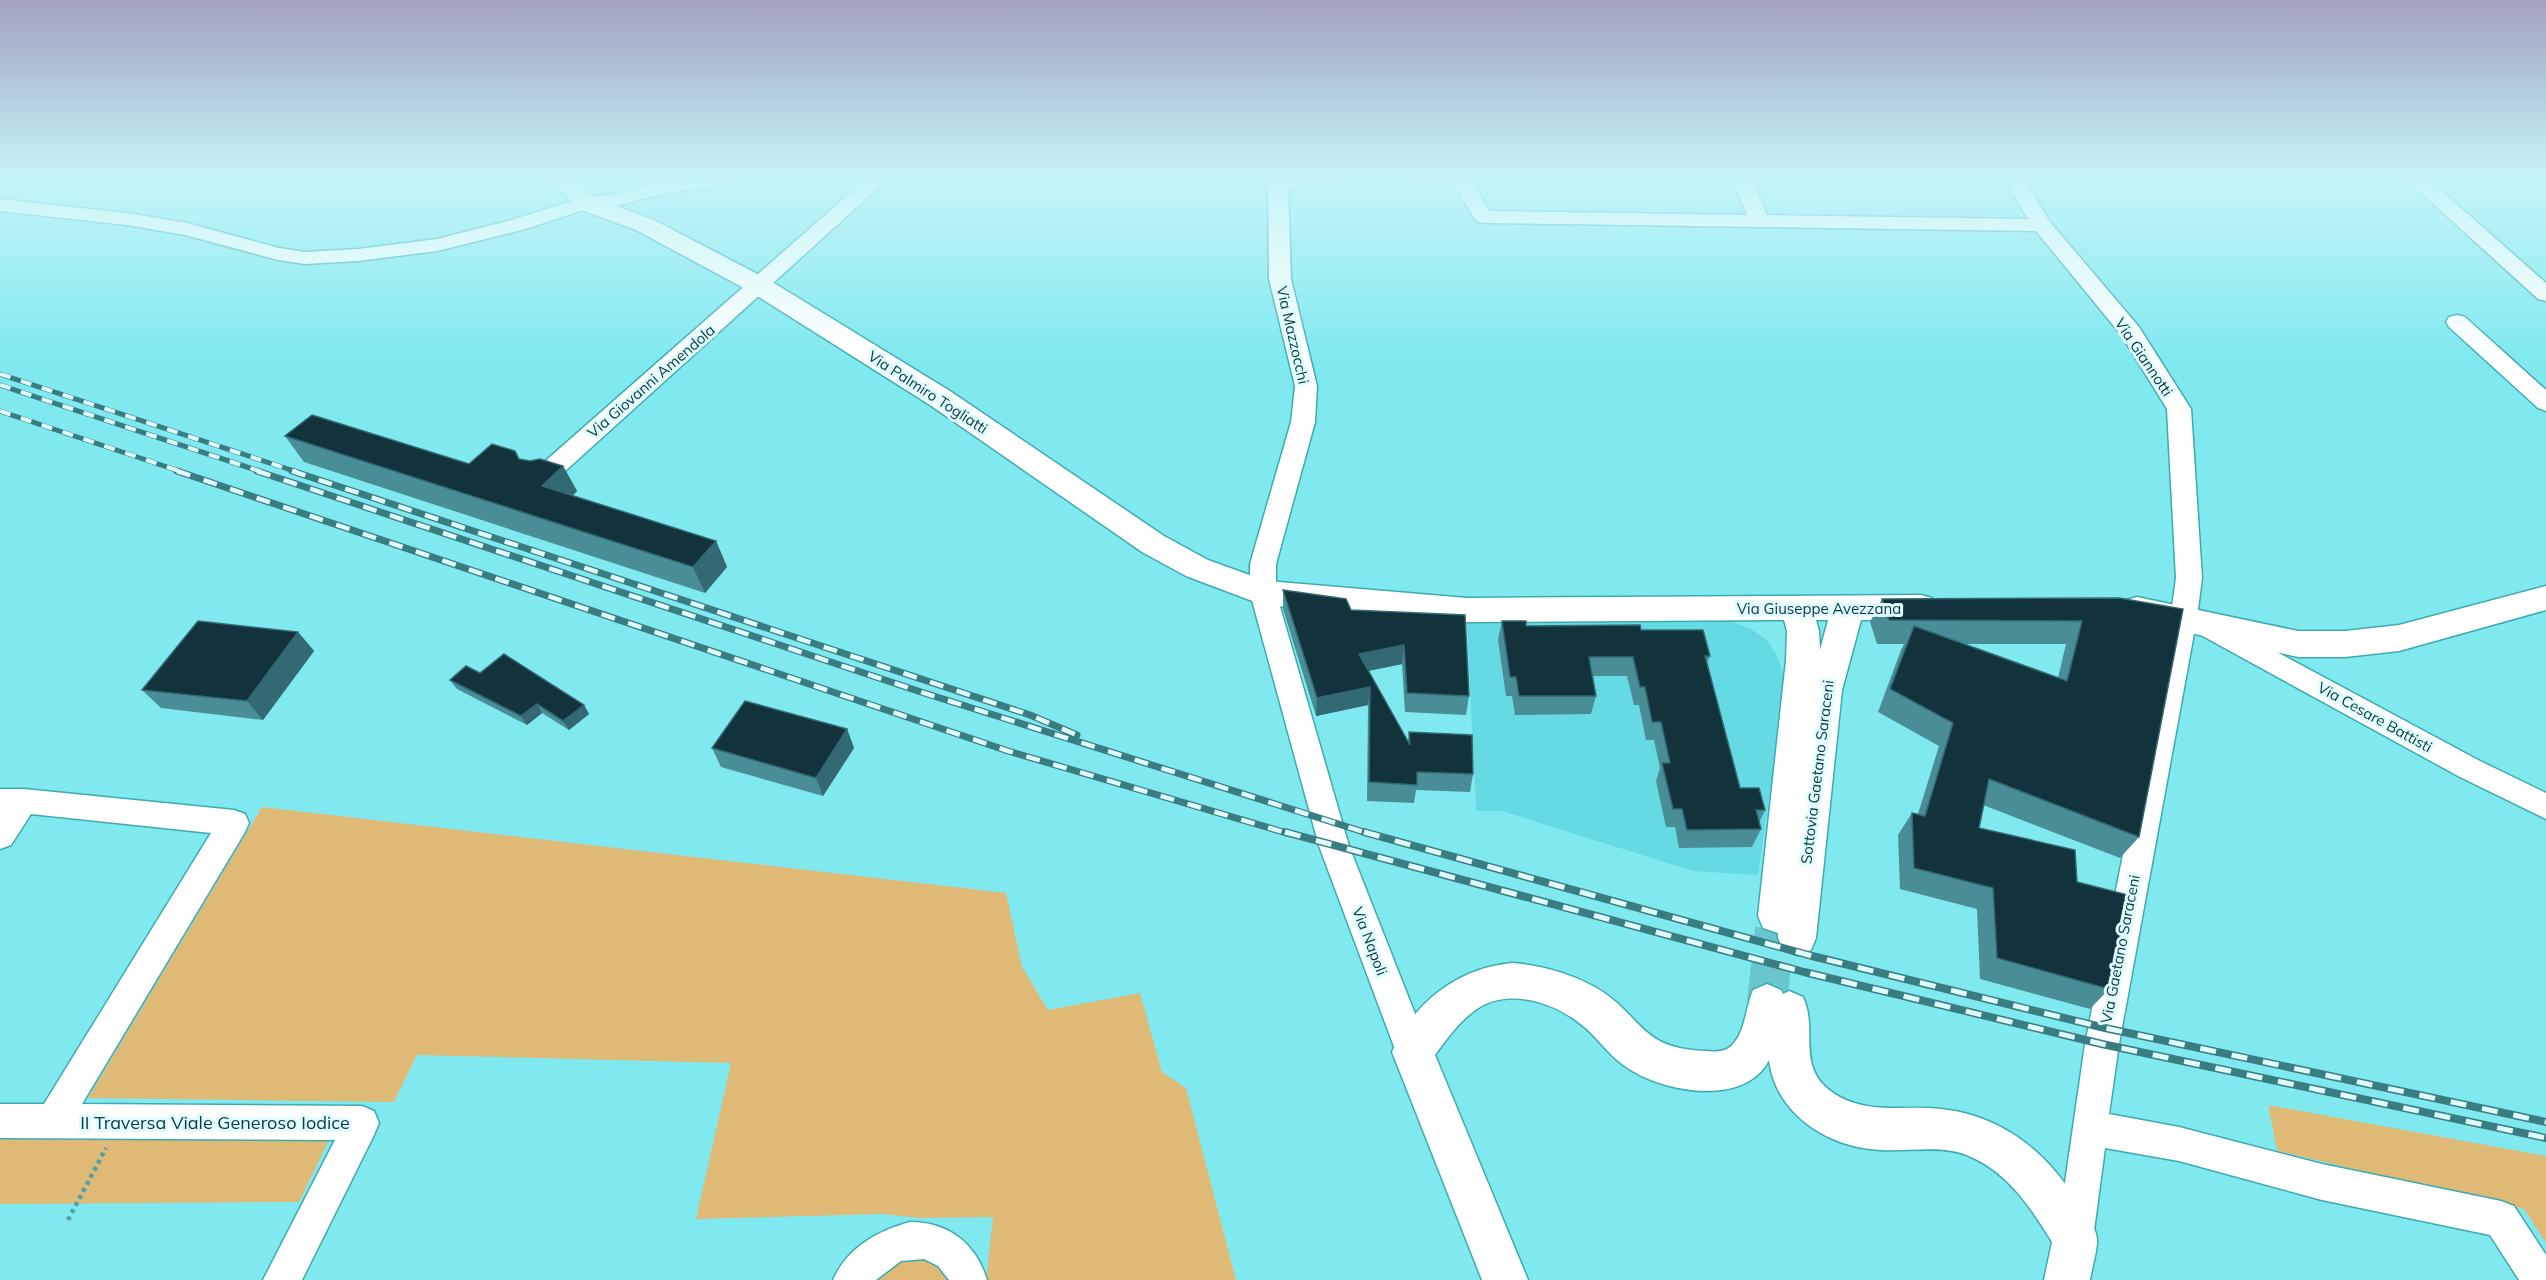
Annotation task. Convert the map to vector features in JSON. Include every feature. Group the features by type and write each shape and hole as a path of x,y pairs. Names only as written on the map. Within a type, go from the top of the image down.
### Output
{"street":[{"path":"225,239 279,254 305,258 358,255 437,245 463,239"},
{"name":"Via Palmiro Togliatti","path":"671,239 760,286 940,398 1153,544 1197,568 1263,593"},
{"name":"Via Giovanni Amendola","path":"543,477 812,239"},
{"name":"Via Mazzocchi","path":"1263,593 1263,564 1303,422 1306,386 1280,279 1279,239"},
{"name":"Via Giannotti","path":"2053,239 2131,332 2179,409 2189,578 2194,623"},
{"path":"2484,239 2546,294"},
{"path":"2457,322 2546,403"},
{"name":"Via Giuseppe Avezzana","path":"1263,593 1467,610 1952,607"},
{"name":"Via Napoli","path":"1263,593 1334,846 1413,1052 1505,1280"},
{"path":"2110,607 2148,611 2194,623 2298,644 2345,644 2399,638 2546,598"},
{"name":"Sottovia Gaetano Saraceni","path":"1797,608 1803,631 1803,660 1786,933 1825,690 1848,608"},
{"name":"Via Cesare Battisti","path":"2194,623 2546,807"},
{"name":"Via Gaetano Saraceni","path":"2071,1259 2102,1044 2194,623"},
{"path":"0,836 12,801 234,823 53,1121"},
{"path":"1413,1052 1435,1023 1461,998 1482,986 1514,980 1542,984 1572,995 1597,1012 1621,1037 1643,1055 1677,1068 1708,1072 1733,1069 1747,1059 1778,1007 1791,1071 1804,1094 1823,1112 1852,1124 1878,1129 1949,1129 1978,1137 2004,1150 2034,1178 2071,1259"},
{"name":"II Traversa Viale Generoso Iodice","path":"0,1121 362,1123 282,1280"},
{"path":"2090,1128 2179,1144 2322,1182 2501,1219 2541,1280"},
{"path":"852,1280 865,1263 884,1249 903,1241 923,1240 942,1246 957,1258 968,1280"}],"path":[{"path":"68,1220 120,1121"}],"shaded area":[{"path":"1732,622 1751,629 1767,640 1777,655 1783,673 1784,694 1758,875 1693,871 1502,811 1476,811 1467,623"},
{"path":"262,807 1006,893 1022,967 1048,1010 1140,993 1162,1072 1186,1088 1236,1280 986,1280 993,1217 920,1218 882,1214 696,1219 731,1063 417,1055 394,1102 88,1098"},
{"path":"2268,1105 2546,1156 2546,1243 2524,1209 2277,1151"},
{"path":"0,1139 329,1140 299,1202 0,1204"},
{"path":"904,1256 934,1260 951,1280 869,1280"}],"building":[{"path":"312,415 469,464 492,444 515,451 519,459 530,461 540,459 563,466 542,486 716,541 693,567 285,436"},
{"path":"1283,590 1346,599 1351,610 1465,615 1469,696 1407,693 1404,645 1359,654 1410,745 1409,732 1472,735 1473,774 1417,772 1417,785 1369,782 1370,687 1317,698"},
{"path":"2119,598 2183,609 2139,837 1989,779 1979,828 2075,850 2077,882 2128,895 2109,989 1997,958 1993,888 1914,868 1912,813 1925,816 1953,723 1890,689 1914,626 2067,681 2082,621 1889,620 1882,599"},
{"path":"198,621 298,632 247,701 142,690"},
{"path":"1502,621 1526,621 1526,626 1640,625 1641,630 1703,630 1710,656 1705,656 1740,788 1759,788 1765,810 1756,810 1761,829 1687,830 1682,809 1673,809 1662,763 1670,763 1661,722 1652,722 1645,687 1640,687 1633,657 1589,657 1596,696 1519,696 1516,677 1510,677"},
{"path":"504,654 584,705 563,721 537,704 521,716 450,680 466,666 480,673"},
{"path":"745,701 847,729 816,778 712,748"}],"tunnel":[{"path":"1767,1003 1775,929"}],"railway":[{"path":"0,374 297,472"},
{"path":"0,385 262,472"},
{"path":"0,411 182,472"},
{"path":"177,471 1008,751 1290,834"},
{"path":"257,471 921,692 1370,834"},
{"path":"292,471 1030,715 1077,735"},
{"path":"1285,832 1804,972 2102,1044 2546,1138"},
{"path":"1364,832 1812,956 2105,1028 2546,1122"}]}
